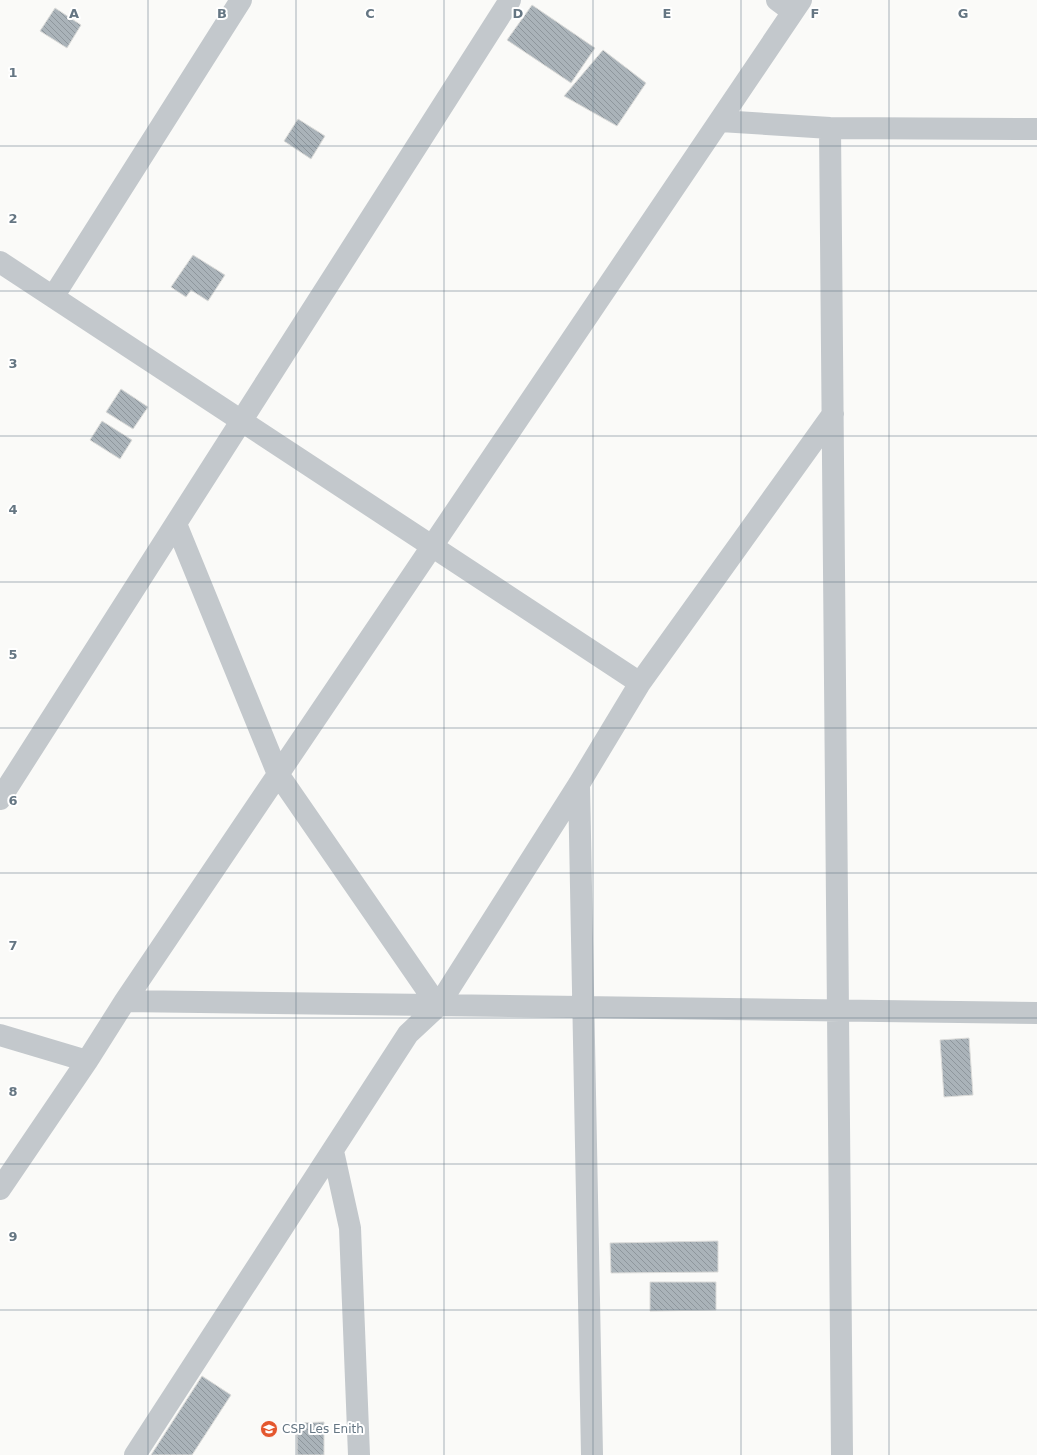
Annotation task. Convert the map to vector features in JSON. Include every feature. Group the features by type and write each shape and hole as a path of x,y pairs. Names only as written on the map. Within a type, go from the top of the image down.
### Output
{"street":[{"path":"53,297 242,0"},
{"path":"0,799 510,0"},
{"path":"0,1189 278,774 720,121 790,4"},
{"path":"720,121 830,128 1037,130"},
{"path":"830,128 842,1455"},
{"path":"0,262 640,683"},
{"path":"135,1455 408,1034 438,1006 579,784 640,683 833,414"},
{"path":"176,524 278,774 438,1006"},
{"path":"579,784 592,1455"},
{"path":"125,1001 1037,1013"},
{"path":"0,1035 87,1061"},
{"path":"333,1150 350,1228 359,1455"}],"building":[{"path":"532,5 595,48 571,83 507,40"},
{"path":"55,8 81,25 67,48 40,31"},
{"path":"603,50 646,83 617,126 564,96"},
{"path":"298,119 325,136 311,159 284,141"},
{"path":"193,255 225,275 208,301 191,290 186,297 171,287"},
{"path":"121,389 148,407 133,429 106,412"},
{"path":"102,421 132,440 120,459 90,440"},
{"path":"969,1038 973,1095 944,1097 940,1040"},
{"path":"718,1241 718,1272 611,1273 610,1243"},
{"path":"650,1282 716,1282 716,1310 650,1311"},
{"path":"202,1376 231,1395 192,1455 151,1455"},
{"path":"324,1422 324,1455 297,1455 297,1423"}],"place":[{"name":"CSP Les Enith","path":"269,1429"}]}
